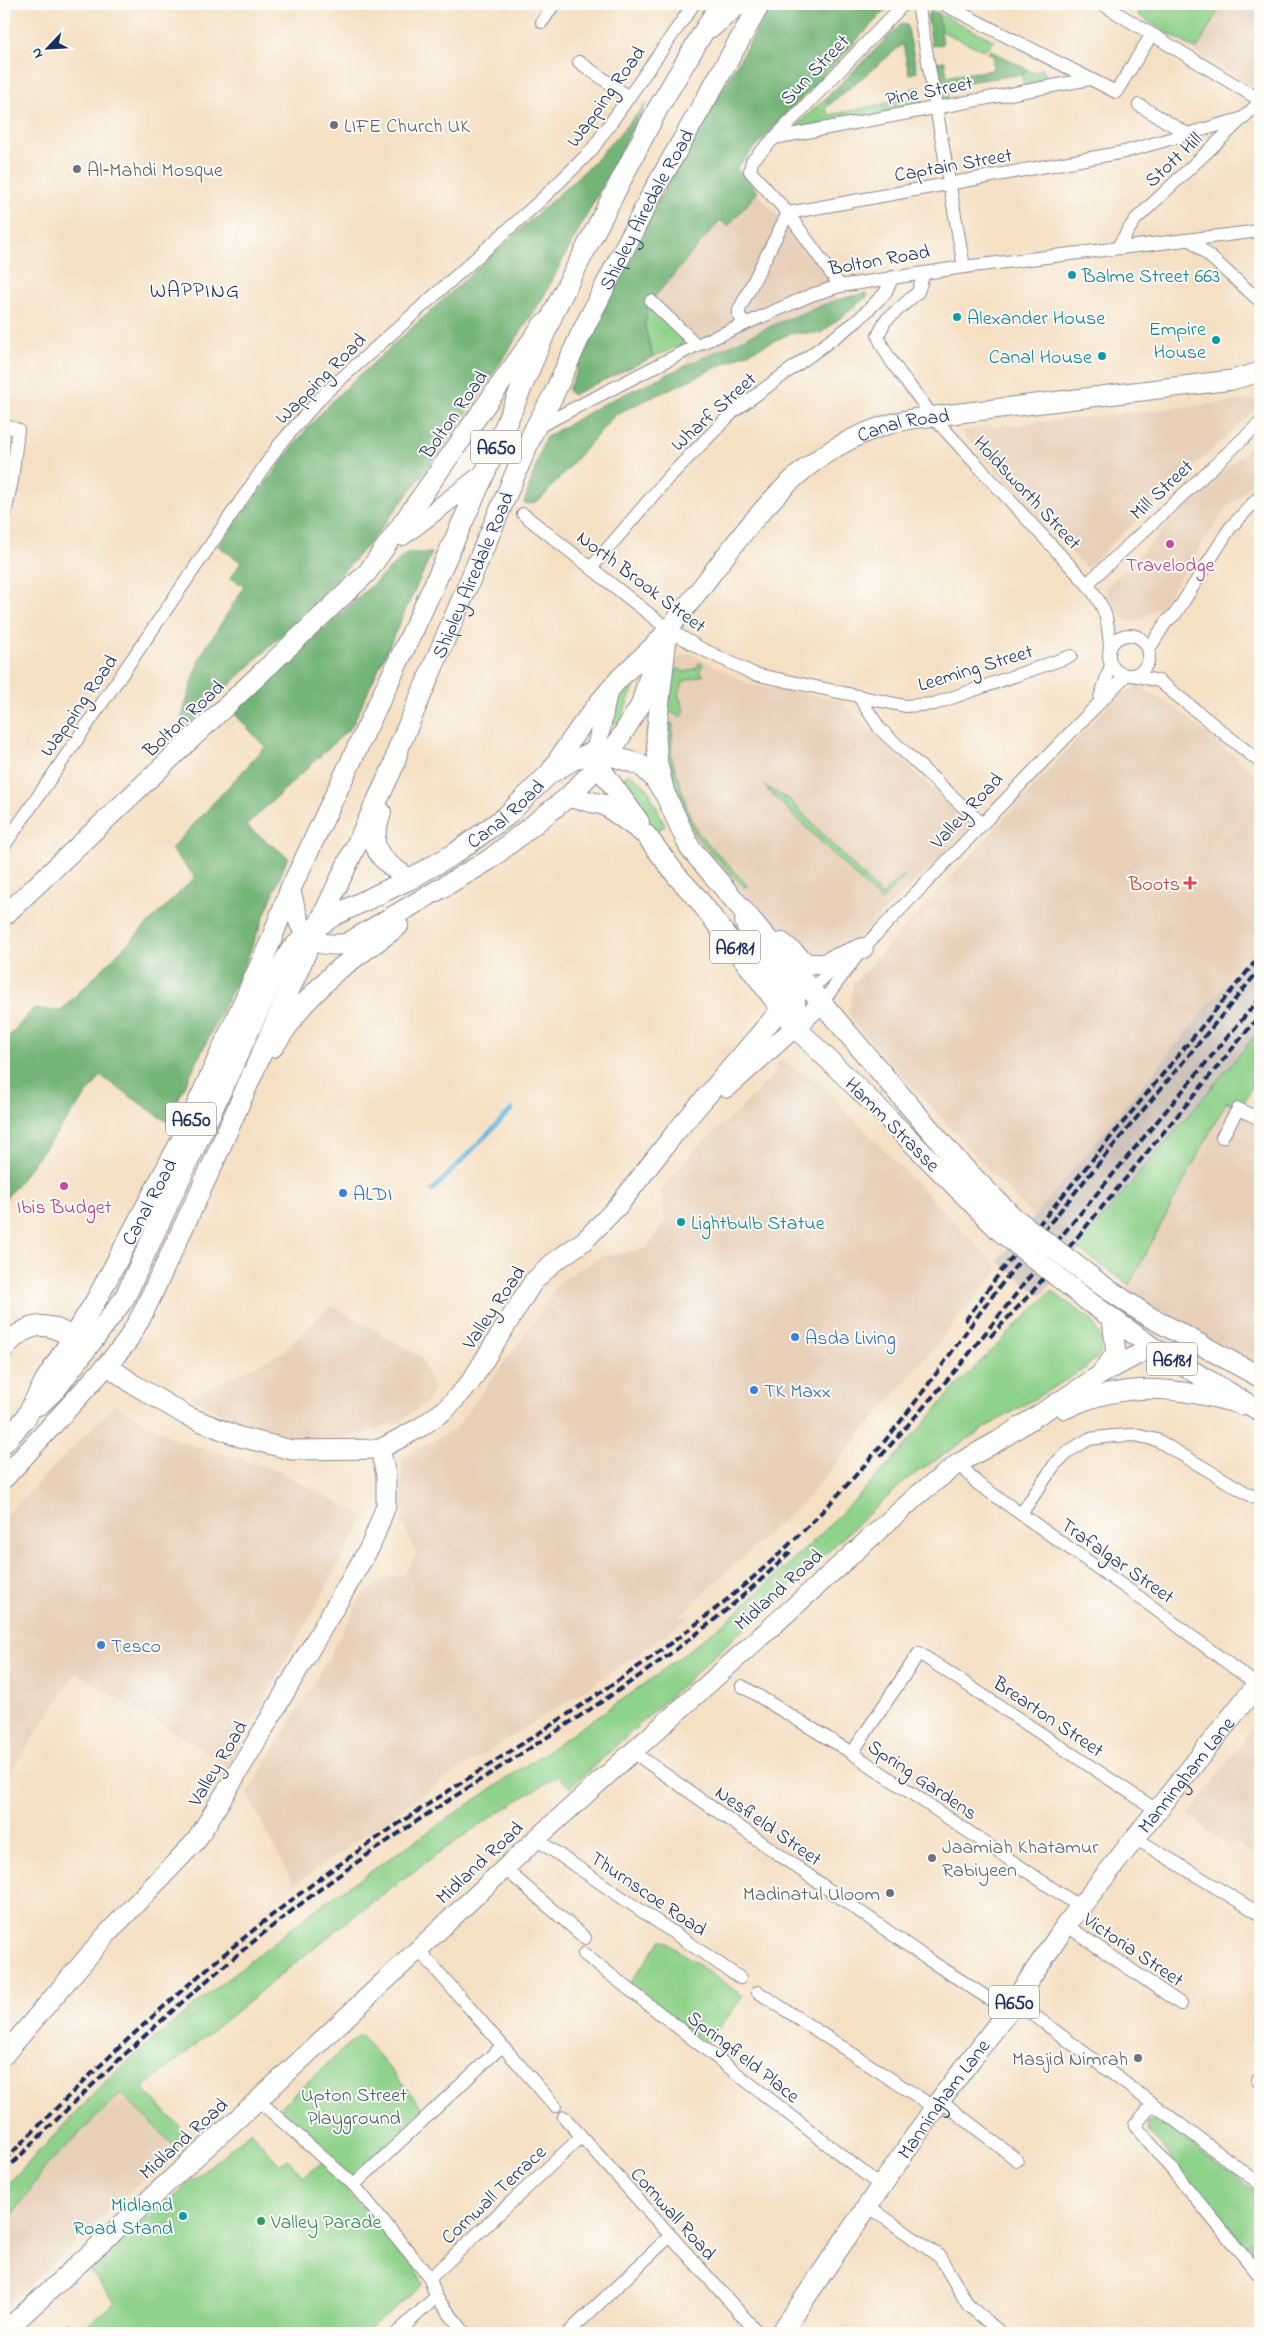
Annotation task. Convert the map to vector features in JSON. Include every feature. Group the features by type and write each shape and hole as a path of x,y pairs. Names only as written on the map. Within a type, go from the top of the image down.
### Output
{"main road":[{"name":"Shipley Airedale Road","path":"290,890 358,750 485,473 556,307 657,110 720,4"},
{"path":"700,38 739,4"},
{"name":"Shipley Airedale Road","path":"312,934 394,764 402,740 534,430 553,396 580,336 652,194 760,4"},
{"path":"485,473 534,430"},
{"path":"549,774 573,760 602,757"},
{"name":"Canal Road","path":"312,934 328,946 346,944 489,860 568,797 602,757"},
{"name":"Hamm Strasse","path":"602,757 642,765 654,778 666,796 690,848 738,903 802,1000 796,1028 1000,1231 1088,1302 1152,1347 1258,1410"},
{"name":"A6181","path":"602,757 646,835"},
{"path":"394,764 374,841 380,855 398,872 410,879"},
{"name":"Canal Road","path":"4,1478 126,1343 151,1298 212,1168 312,934 454,854 505,817 549,774"},
{"name":"Hamm Strasse","path":"568,797 605,805 646,835 802,1000 907,1103 960,1164 1013,1217 1103,1286 1148,1316 1260,1378"},
{"name":"Canal Road","path":"246,1087 302,1006 335,972 407,919 435,901 453,880"},
{"path":"290,890 300,927 312,934"},
{"name":"Canal Road","path":"80,1344 95,1302 180,1143 270,943 290,890"},
{"path":"738,903 801,961 807,964 823,964 863,948"},
{"name":"A650","path":"4,1443 25,1419 56,1389 80,1344 124,1299 272,981 291,950 312,934"},
{"path":"4,1348 13,1337 30,1327 44,1326 58,1329 107,1365"},
{"path":"1152,1347 1202,1345"},
{"name":"Manningham Lane","path":"781,2333 938,2104 1012,2006 1066,1925 1259,1683"}],"street":[{"path":"542,22 554,4"},
{"name":"Wapping Road","path":"4,846 279,445 324,394 541,200 585,157 694,4"},
{"name":"Sun Street","path":"788,213 750,171 752,161 904,4"},
{"path":"918,4 964,267"},
{"path":"943,4 959,7 1116,92 1152,34"},
{"path":"1102,4 1260,101"},
{"path":"579,62 629,97"},
{"name":"Pine Street","path":"774,138 1090,79"},
{"name":"Stott Hill","path":"1117,248 1135,220 1260,101"},
{"path":"1139,105 1189,135"},
{"name":"Captain Street","path":"788,213 1124,152 1244,118"},
{"path":"745,324 739,315 739,310 788,213 840,286"},
{"name":"Bolton Road","path":"534,430 697,345 811,295 840,286 964,267 1260,231"},
{"path":"1191,240 1260,301"},
{"name":"Holdsworth Street","path":"924,273 918,292 885,321 878,336 886,357 916,392 932,416 1087,584 1097,597 1108,619 1110,648"},
{"name":"Wharf Street","path":"591,568 668,479 734,411 857,321 885,293 893,277"},
{"path":"651,301 697,345"},
{"name":"Bolton Road","path":"4,916 367,573 556,307"},
{"name":"Canal Road","path":"549,774 571,739 608,692 665,633 724,555 804,468 819,456 860,434 904,420 1232,380 1260,372"},
{"name":"Canal Road","path":"1232,380 1260,385"},
{"name":"Mill Street","path":"1087,584 1260,423"},
{"path":"4,424 18,430 12,480 4,519"},
{"name":"Bolton Road","path":"387,547 485,473"},
{"path":"1100,700 1111,665 1110,648 1118,638 1133,636 1166,622 1176,613 1230,528 1260,496"},
{"name":"North Brook Street","path":"524,514 591,568 665,633 754,674 859,698"},
{"name":"Holdsworth Street","path":"1108,619 1133,636"},
{"path":"1129,675 1144,669 1149,653 1166,622"},
{"path":"665,633 656,734 658,764 666,796"},
{"name":"Canal Road","path":"602,757 640,706 665,633"},
{"path":"1133,636 1142,639 1159,681"},
{"name":"Leeming Street","path":"859,698 905,706 934,704 1071,656"},
{"path":"1111,665 1120,673 1159,681 1260,762"},
{"name":"Valley Road","path":"107,1365 133,1384 187,1416 240,1437 292,1450 380,1449 422,1427 446,1409 470,1383 533,1282 553,1263 585,1240 611,1213 675,1133 802,1000 863,948 1100,700 1129,675"},
{"path":"602,757 608,692"},
{"path":"859,698 880,729 982,824"},
{"name":"Valley Road","path":"675,1133 796,1028 802,1000 863,948"},
{"path":"1222,1137 1238,1109 1260,1119"},
{"name":"Midland Road","path":"1100,1375 1116,1353 1112,1319"},
{"name":"Midland Road","path":"4,2332 258,2100 536,1840 862,1543 919,1494 959,1464 1100,1375 1152,1347"},
{"name":"Midland Road","path":"998,1441 1092,1397 1118,1390 1165,1389 1209,1396 1258,1410"},
{"path":"1021,1514 1055,1464 1069,1450 1089,1438 1113,1436 1136,1435 1157,1440 1260,1501"},
{"name":"Valley Road","path":"4,2055 108,1933 196,1841 372,1545 386,1506 386,1476 380,1449"},
{"name":"Trafalgar Street","path":"959,1464 976,1483 1259,1683"},
{"name":"Brearton Street","path":"852,1753 920,1653 1158,1811"},
{"name":"Spring Gardens","path":"742,1686 852,1753 1080,1907"},
{"name":"Nesfield Street","path":"633,1752 926,1958 1012,2006 1154,2104 1260,2184"},
{"path":"1136,1838 1260,1914"},
{"name":"Thurnscoe Road","path":"536,1840 740,1978"},
{"path":"505,1869 585,1938"},
{"name":"Victoria Street","path":"1066,1925 1181,2004"},
{"path":"419,1950 555,2106"},
{"name":"Springfield Place","path":"584,1954 882,2187"},
{"path":"758,1992 938,2104 1017,2160"},
{"path":"354,2185 502,2046"},
{"path":"258,2100 354,2185 430,2278 436,2297 465,2333"},
{"path":"1154,2104 1135,2125 1260,2276"},
{"name":"Cornwall Road","path":"564,2117 669,2237 758,2333"},
{"name":"Cornwall Terrace","path":"430,2278 581,2137"},
{"path":"868,2206 940,2257 968,2305 1001,2333"},
{"path":"568,2333 669,2237"},
{"path":"397,2333 436,2297"}],"shaded area":[{"path":"1222,4 1260,4 1260,90 1194,52"},
{"path":"749,185 790,228 793,228 827,277 836,300 780,322 688,365 681,345 683,342 647,306"},
{"path":"1260,399 1260,405 1086,568 962,433 963,430"},
{"path":"1260,437 1260,475 1224,511 1161,606 1134,622 1124,620 1105,589 1193,500"},
{"path":"691,654 751,685 839,700 972,827 854,941 826,958 798,953 691,839 662,757 671,664 683,655"},
{"path":"1138,686 1181,712 1260,778 1260,941 1033,1217 856,1026 849,1012 853,984 1118,695"},
{"path":"1260,942 1260,1030 1041,1296 997,1261"},
{"path":"779,1060 815,1079 1000,1269 808,1497 678,1617 689,1617 614,1671 439,1783 294,1885 247,1794 315,1682 362,1596 387,1577 404,1575 416,1554 402,1523 401,1488 403,1457 455,1429 530,1328 559,1282 601,1257 647,1248 665,1220 661,1191 697,1147 739,1111 775,1072"},
{"path":"1226,1102 1260,1114 1260,1367 1216,1342 1193,1333 1124,1292"},
{"path":"331,1305 420,1356 434,1388 426,1403 399,1422 347,1437 305,1439 254,1428 189,1397 282,1353"},
{"path":"115,1405 178,1441 277,1470 365,1517 228,1765 76,1673 4,1782 4,1517"},
{"path":"1260,1718 1260,1860 1235,1842 1227,1845 1189,1815"},
{"path":"121,2092 176,2148 4,2309 4,2228 47,2165"}],"green space":[{"path":"772,4 891,4 736,168 758,192 728,226 720,220 647,306 645,328 653,357 572,395 568,390 578,369 576,367 620,269"},
{"path":"1185,4 1222,4 1196,50 1138,15 1142,8"},
{"path":"932,11 938,13 943,44 932,46 927,15"},
{"path":"938,13 995,41 985,51 941,31"},
{"path":"902,23 907,25 917,72 909,74 903,44 829,105 824,100"},
{"path":"991,50 1027,69 1025,74 938,86 935,62 945,61 947,76 993,70 993,55 988,53"},
{"path":"1027,69 1034,73 1043,69 1047,77 1025,86 1021,75 1025,74"},
{"path":"947,85 949,99 940,101 938,86"},
{"path":"920,87 923,106 802,127 797,125 824,100 829,105 825,108 830,115 913,98 912,88"},
{"path":"646,104 541,301 448,442 372,540 318,600 185,728 181,719 200,657 244,587 231,578 241,562 218,546 306,430 337,396 590,166"},
{"path":"866,293 868,296 821,333 791,333 616,414 542,498 531,504 524,503 545,438 601,405 780,322 836,300"},
{"path":"647,306 682,338 683,342 681,345 653,357 645,328"},
{"path":"407,553 432,553 352,726 246,826 288,857 244,966 167,1122 101,1076 4,1201 4,1042 33,1009 60,1011 195,877 171,849 265,747 233,712"},
{"path":"699,663 703,664 699,672 704,675 684,681 678,694 684,711 681,717 668,711 672,683 677,668 685,672 697,668"},
{"path":"634,668 640,672 619,724 610,721 614,699"},
{"path":"666,723 673,724 671,756 690,817 698,833 748,886 744,887 698,839 690,826 668,761"},
{"path":"627,774 630,776 631,774 648,789 665,826 655,832 618,787"},
{"path":"764,786 790,800 882,896 902,875 905,877 881,901"},
{"path":"1260,1030 1260,1076 1253,1082 1243,1106 1226,1102 1129,1285 1077,1248"},
{"path":"1051,1291 1093,1321 1101,1339 1100,1355 1084,1369 975,1434 907,1479 570,1788 558,1776 449,1846 344,1924 143,2088 189,2136 176,2148 121,2093 47,2165 4,2228 4,2188 108,2079 187,2011 317,1908 642,1686 728,1620 820,1535 891,1462 956,1386"},
{"path":"662,1939 743,1996 707,2045 628,1985"},
{"name":"Upton Street Playground","path":"360,2034 423,2108 351,2177 278,2109"},
{"path":"1152,2120 1158,2120 1260,2195 1260,2229 1245,2245 1148,2131 1147,2123"},
{"name":"Valley Parade","path":"251,2131 279,2164 288,2159 304,2177 322,2162 361,2208 364,2205 389,2234 386,2237 388,2239 391,2236 398,2244 394,2248 401,2256 404,2254 417,2270 423,2285 364,2333 79,2333 115,2302 88,2269"},
{"path":"1251,2239 1260,2250 1260,2265 1245,2245"},
{"path":"68,2320 79,2333 53,2333"}],"waterway":[{"path":"432,1191 512,1109"}],"railway":[{"path":"965,1321 1004,1267 1260,956"},
{"path":"4,2161 133,2034 270,1917 367,1845 566,1716 663,1649 756,1575 794,1539 831,1502 884,1442 1035,1241 1260,969"},
{"path":"881,1456 961,1364 1064,1233 1260,998"},
{"path":"990,1337 1033,1291 1260,1015"},
{"path":"4,2172 135,2045 226,1964 273,1926 370,1853 424,1816 643,1673 695,1635 745,1594 793,1549"}],"place":[{"name":"LIFE Church UK","path":"334,125"},
{"name":"Al‐Mahdi Mosque","path":"77,169"},
{"name":"Balme Street 663","path":"1072,275"},
{"name":"Alexander House","path":"957,317"},
{"name":"Empire House","path":"1216,340"},
{"name":"Canal House","path":"1102,356"},
{"name":"Travelodge","path":"1170,544"},
{"name":"Boots","path":"1190,883"},
{"name":"Ibis Budget","path":"64,1186"},
{"name":"ALDI","path":"343,1193"},
{"name":"Lightbulb Statue","path":"681,1222"},
{"name":"Asda Living","path":"795,1337"},
{"name":"TK Maxx","path":"754,1390"},
{"name":"Tesco","path":"101,1645"},
{"name":"Jaamiah Khatamur Rabiyeen","path":"932,1858"},
{"name":"Madinatul Uloom","path":"890,1893"},
{"name":"Masjid Nimrah","path":"1138,2058"},
{"name":"Midland Road Stand","path":"183,2216"},
{"name":"Valley Parade","path":"261,2221"}],"district":[{"name":"WAPPING","path":"195,290"}]}
